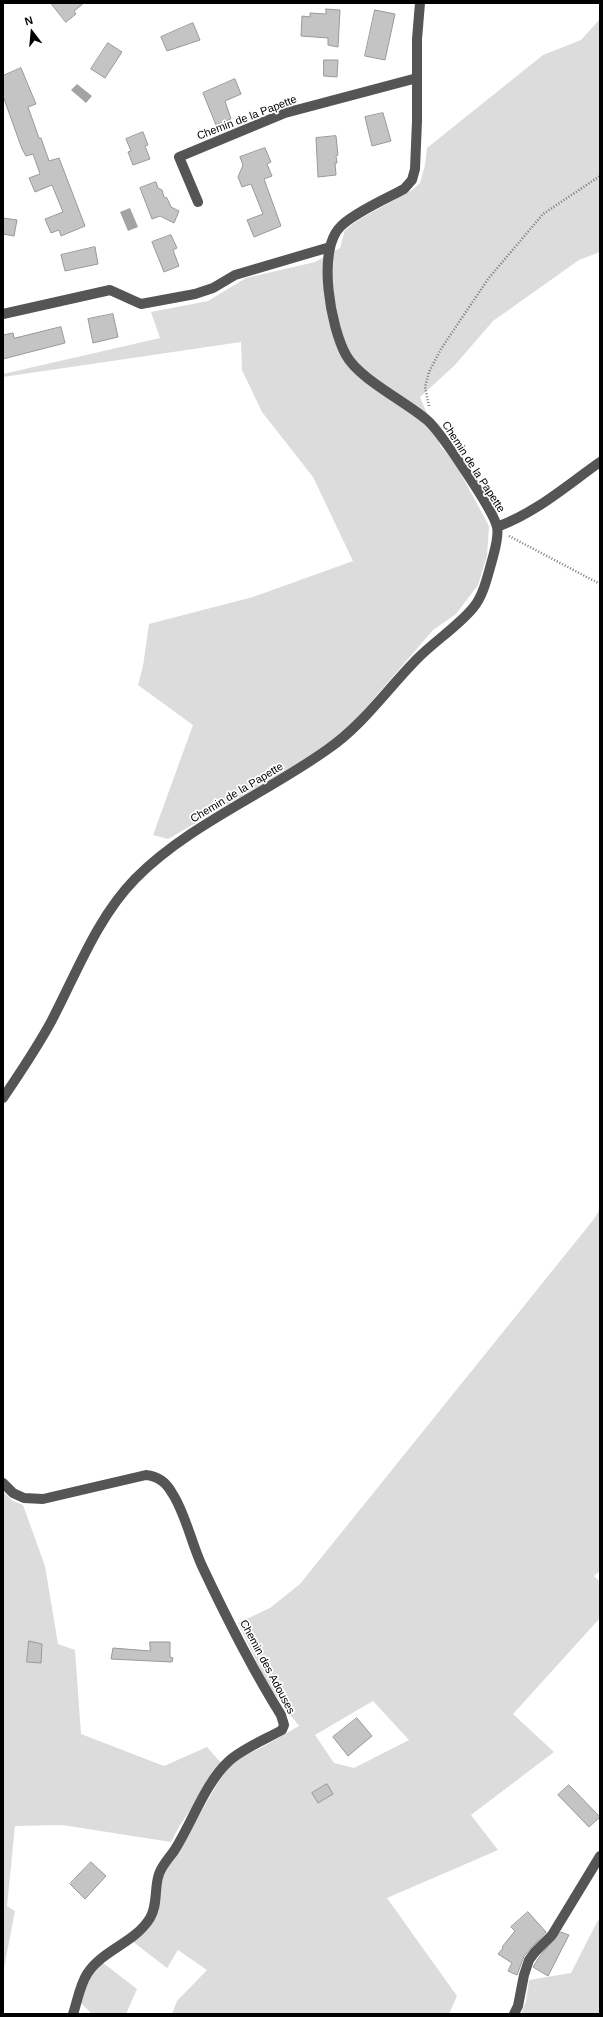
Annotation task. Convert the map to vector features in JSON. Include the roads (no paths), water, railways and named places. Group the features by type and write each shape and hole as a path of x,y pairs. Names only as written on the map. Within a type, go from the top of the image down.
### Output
{"street":[{"name":"Chemin de la Papette","path":"3,1098 35,1050 100,925 118,897 142,872 178,843 305,765 352,730 418,658 472,609 481,596 494,554 497,527 476,488 434,426 364,376 346,356 334,320 327,280 331,242 340,226 404,189 412,180 415,169 417,121 417,39 420,3"},
{"name":"Chemin de la Papette","path":"198,202 180,157 285,113 417,78"},
{"path":"3,314 110,290 141,304 195,294 213,288 235,275 330,247"},
{"name":"Chemin de la Papette","path":"497,527 516,520 537,509 600,462"},
{"name":"Chemin des Adouses","path":"3,1483 13,1493 24,1498 43,1499 146,1475 155,1476 165,1483 173,1493 202,1565 244,1651 280,1715 284,1725 282,1730 231,1759 224,1766 210,1786 174,1851 161,1868 158,1875 155,1903 150,1917 140,1930 104,1956 86,1975 73,2014"},
{"path":"514,2014 518,2006 524,1975 530,1960 535,1952 552,1935 600,1856"}]}
